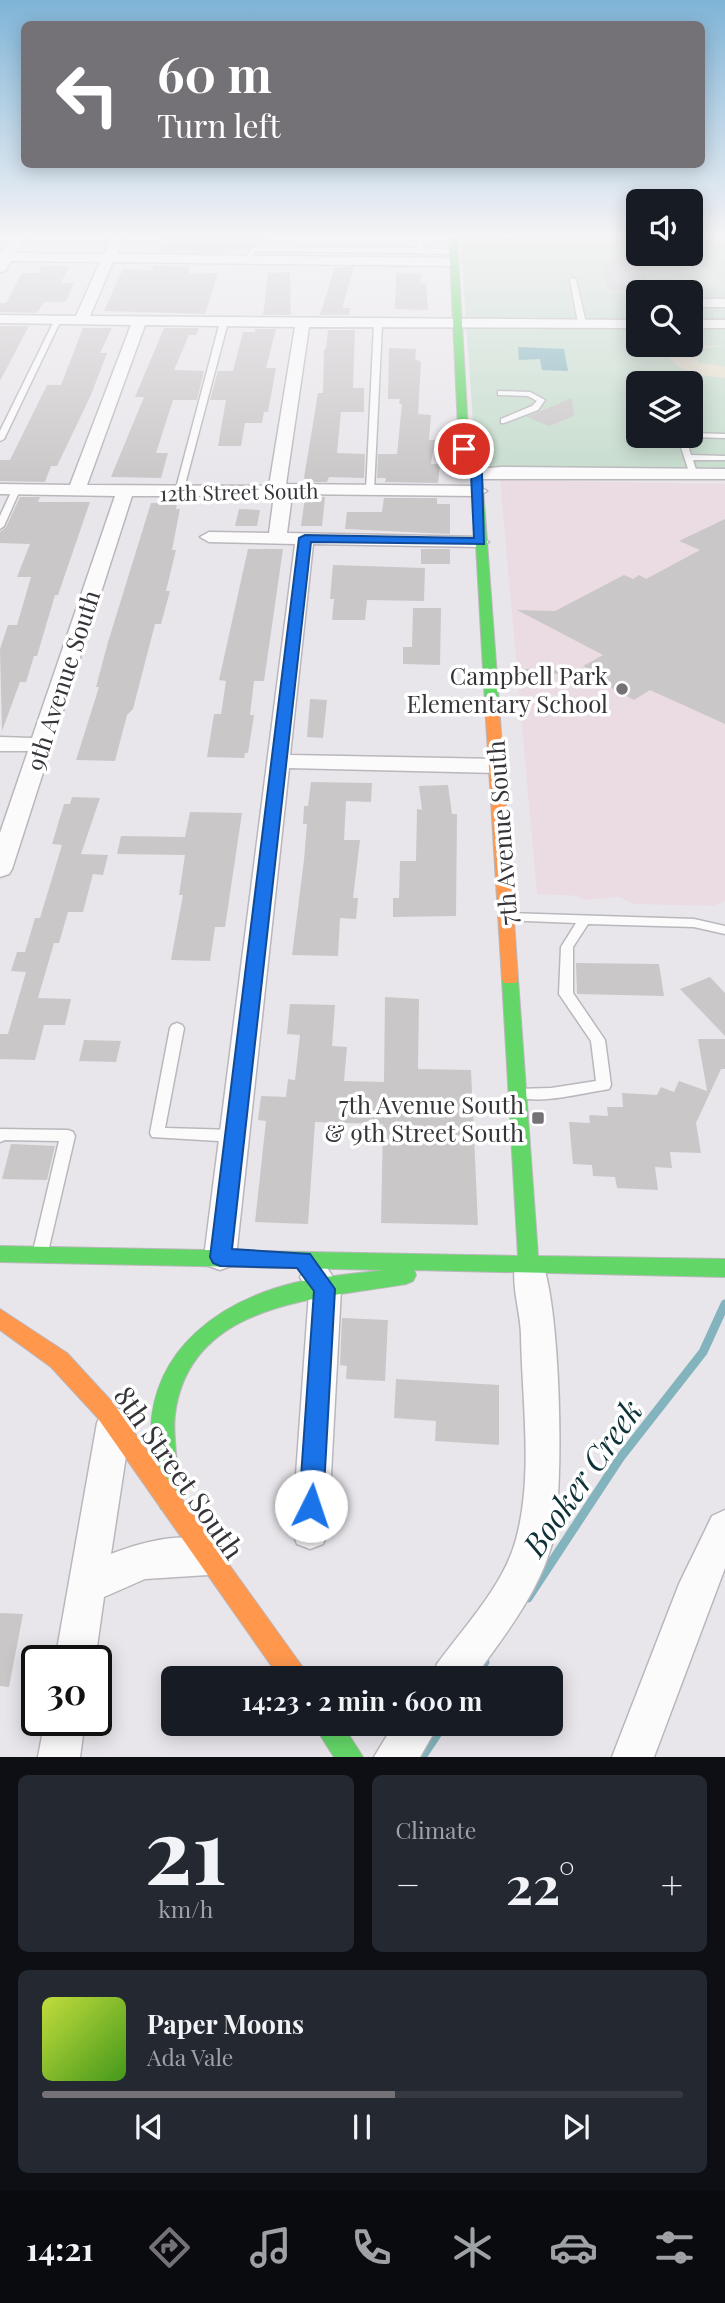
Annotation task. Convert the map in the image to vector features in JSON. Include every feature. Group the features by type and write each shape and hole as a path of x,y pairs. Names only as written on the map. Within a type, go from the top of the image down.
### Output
{"street":[{"name":"7th Avenue South","path":"457,317 464,449 477,483 508,917 529,1266"},
{"path":"0,319 378,324 626,324"},
{"path":"77,490 139,321"},
{"path":"277,538 282,503 277,489 303,323"},
{"path":"703,324 725,324"},
{"name":"12th Street South","path":"8,489 261,493 277,489 370,490 477,483 501,471 691,466 725,474"},
{"name":"9th Avenue South","path":"0,869 125,492"},
{"path":"209,537 480,541"},
{"path":"220,1257 305,538"},
{"path":"0,744 41,745"},
{"path":"280,761 496,766"},
{"path":"0,1254 220,1257 492,1266 717,1267"},
{"path":"303,1260 325,1289 310,1531"},
{"path":"169,1501 162,1441 165,1401 181,1364 194,1345 234,1313 263,1300 365,1284 418,1272 492,1266"},
{"path":"459,1666 513,1590 533,1544 542,1482 537,1317 529,1266"},
{"name":"8th Street South","path":"0,1318 29,1334 73,1370 115,1418 169,1501 286,1666"},
{"path":"78,1645 115,1418"},
{"path":"633,1757 698,1584 725,1528"},
{"path":"87,1586 122,1566 160,1556 208,1557"},
{"path":"59,1757 62,1736"},
{"path":"335,1736 350,1757"},
{"path":"395,1757 410,1736"}],"lane":[{"path":"581,317 582,323"},
{"path":"0,439 57,320"},
{"path":"179,492 224,322"},
{"path":"370,490 378,324"},
{"path":"501,393 530,394 541,401 535,408 504,421"},
{"path":"703,436 725,436"},
{"path":"685,448 691,466 725,458"},
{"path":"0,526 8,489"},
{"path":"508,917 694,923 725,930"},
{"path":"518,1093 551,1093 604,1085 598,1040 566,994 567,947 585,919"},
{"path":"177,1028 157,1133 235,1136"},
{"path":"0,1136 68,1136 40,1255"}],"path":[{"path":"512,670 579,673"}],"shaded area":[{"name":"Campbell Park Elementary School","path":"500,480 725,484 725,901 713,906 632,904 620,897 583,900 579,896 537,894"}],"green space":[{"path":"466,317 626,317 626,357 703,357 703,317 725,317 725,469 490,467 476,449 474,437"}],"sand":[{"path":"669,357 697,357 698,363 725,366 725,378 703,375 703,371 685,370"}],"water":[{"path":"518,347 564,349 568,371 542,370 540,359 519,360"}],"building":[{"path":"0,326 29,326 0,381"},
{"path":"83,328 112,328 100,353 107,353 91,395 57,466 51,466 45,482 0,481 0,460 10,460 47,385 61,385"},
{"path":"164,328 199,328 196,335 189,335 174,370 204,371 197,400 173,400 156,453 168,453 161,478 111,477 144,397 135,397"},
{"path":"255,329 276,329 266,368 276,368 268,412 264,412 262,423 245,423 241,446 218,446 226,400 210,400 218,371 233,371 243,332 255,332"},
{"path":"328,330 355,330 353,388 364,388 364,412 341,412 337,453 365,454 364,478 329,477 327,482 307,482 304,478 318,393 323,393 324,349"},
{"path":"389,348 416,349 415,359 421,362 418,414 431,415 429,440 435,440 431,464 440,464 438,483 385,482 386,478 377,478 378,454 397,454 402,404 399,404 400,399 388,399"},
{"path":"572,398 574,416 549,426 527,417"},
{"path":"20,497 40,497 38,502 90,502 58,595 55,595 37,656 34,656 26,682 20,682 2,731 0,649 8,625 17,625 31,577 17,577 30,544 0,543 0,532 6,527"},
{"path":"305,497 325,497 322,526 301,526"},
{"path":"384,498 437,498 437,504 450,504 450,534 345,529 347,512 382,512"},
{"path":"151,503 177,503 176,509 180,509 172,550 176,550 166,591 170,591 161,624 155,624 133,709 127,715 115,761 76,760 99,687 96,687 108,642"},
{"path":"239,509 260,510 257,526 235,526"},
{"path":"725,519 725,724 650,690 634,700 593,678 599,674 583,666 603,655 517,610 555,611 624,575 633,579 639,575 646,579 700,550 679,541"},
{"path":"248,549 283,549 264,681 254,681 250,715 254,715 248,753 245,753 244,758 207,757 214,714 221,714 226,681 219,680"},
{"path":"421,549 450,549 450,564 421,564"},
{"path":"333,565 425,568 424,601 367,600 365,620 332,620 334,599 330,599"},
{"path":"413,608 441,608 440,665 403,664 403,647 412,647"},
{"path":"310,699 327,700 323,738 307,737"},
{"path":"311,782 372,783 371,802 346,801 344,840 360,840 353,898 358,898 356,919 340,918 338,956 292,955 307,824 303,824 304,806 308,806"},
{"path":"448,785 452,814 457,814 456,916 393,917 393,898 399,898 400,861 416,861 417,809 422,810 419,786"},
{"path":"72,797 100,798 81,854 108,855 103,875 93,874 83,912 68,912 59,943 54,943 38,998 71,999 65,1025 44,1025 35,1060 0,1059 0,1034 8,1034 26,972 11,971 17,952 25,952 35,918 40,918 62,845 52,844 64,804 70,804"},
{"path":"190,812 242,813 225,927 215,927 210,961 171,960 183,895 179,895 185,855 117,854 121,836 185,837"},
{"path":"576,963 659,964 664,996 577,994"},
{"path":"710,977 725,993 725,1036 680,989"},
{"path":"385,997 419,999 418,1069 471,1070 478,1225 381,1223 383,1124 315,1122 308,1224 255,1222 266,1121 258,1120 261,1096 286,1097 288,1079 295,1080 300,1035 287,1034 290,1004 335,1005 332,1046 347,1047 344,1081 384,1082"},
{"path":"698,1039 725,1039 725,1069 721,1069 696,1123 701,1153 670,1152 672,1168 655,1167 658,1190 617,1188 615,1177 593,1176 592,1165 573,1164 569,1122 590,1123 589,1115 608,1116 607,1107 623,1107 622,1093 657,1095 661,1087 674,1092 679,1081 707,1091"},
{"path":"84,1040 121,1041 116,1062 79,1061"},
{"path":"11,1144 55,1146 47,1180 2,1179"},
{"path":"342,1318 388,1320 385,1381 346,1379 347,1366 340,1365"},
{"path":"396,1379 499,1385 499,1445 435,1441 436,1421 394,1418"},
{"path":"0,1613 23,1614 9,1687 0,1686"}],"waterway":[{"name":"Booker Creek","path":"528,1598 620,1458 703,1352 725,1304"},
{"name":"Booker Creek","path":"482,1666 485,1662"},
{"name":"Booker Creek","path":"422,1757 436,1736"}],"traffic: fast":[{"path":"457,317 464,449 477,474 492,704"},
{"path":"510,979 529,1266"},
{"path":"0,1254 725,1268"},
{"path":"169,1501 162,1444 164,1410 170,1387 180,1366 210,1332 229,1318 272,1298 309,1289 406,1275"},
{"path":"335,1736 350,1757"}],"traffic: slow":[{"path":"492,704 510,979"},
{"path":"0,1318 59,1360 105,1410 286,1666"}],"place":[{"name":"Campbell Park Elementary School","path":"622,689"},
{"name":"7th Avenue South & 9th Street South","path":"538,1118"}],"route":[{"path":"311,1506 325,1289 303,1260 220,1257 305,538 480,541 477,474 464,449"}]}
